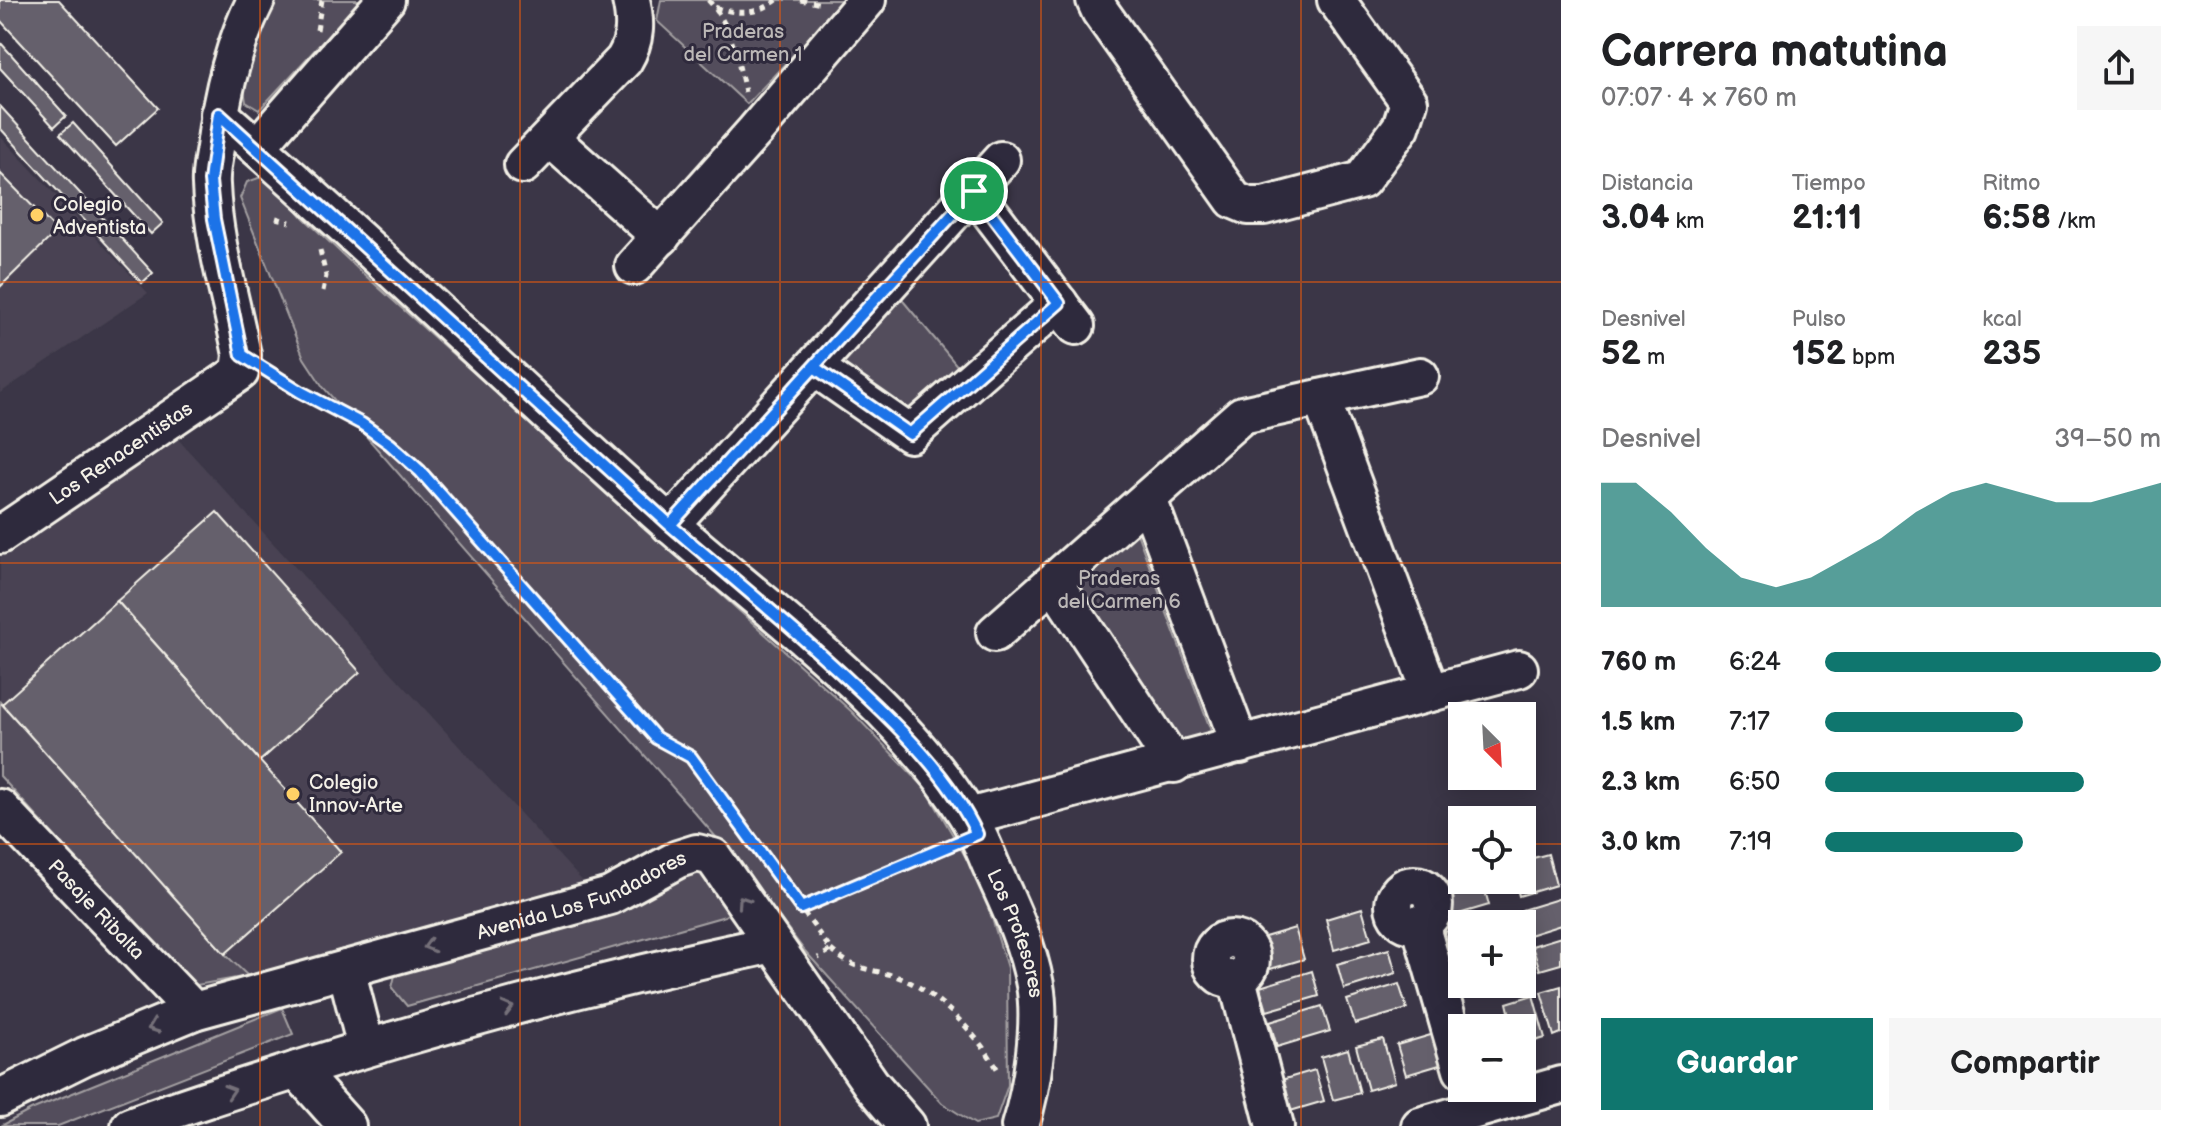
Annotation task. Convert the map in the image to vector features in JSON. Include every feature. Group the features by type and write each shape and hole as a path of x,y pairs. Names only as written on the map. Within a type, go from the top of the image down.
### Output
{"street":[{"path":"241,363 214,219 210,181 219,114 234,55 256,0"},
{"path":"257,147 386,0"},
{"path":"523,165 628,53 632,46 635,18 631,0"},
{"path":"634,266 867,0"},
{"path":"1095,0 1234,200 1248,206 1264,206 1362,180 1401,127 1409,102 1336,0"},
{"name":"Los Profesores","path":"219,114 670,525 822,655 888,716 936,768 973,826 1014,917 1036,987 1035,1050 1030,1094 1020,1126"},
{"path":"550,138 661,237"},
{"path":"670,525 1001,160"},
{"path":"814,367 910,434 1067,315 974,191"},
{"name":"Los Renacentistas","path":"0,535 241,363"},
{"path":"995,633 1242,415 1420,376"},
{"path":"1321,398 1431,693"},
{"path":"1148,499 1240,745"},
{"path":"1054,583 1174,764"},
{"path":"973,826 1240,745 1519,669"},
{"name":"Pasaje Ribalta","path":"0,808 194,1011"},
{"name":"Avenida Los Fundadores","path":"0,1098 99,1050 194,1011 610,896 678,859 697,853 713,857 871,1084 907,1126"},
{"path":"1420,924 1448,1021"},
{"path":"130,1126 366,1047 572,991 783,959"},
{"path":"346,969 366,1047"},
{"path":"1237,979 1275,1126"},
{"path":"297,1070 347,1126"},
{"path":"1536,1089 1561,1085"},
{"path":"1420,1126 1464,1102"}],"path":[{"path":"708,0 715,7 736,51 755,131"},
{"path":"715,7 746,13 761,10 777,0"},
{"path":"276,218 296,224"},
{"path":"317,246 326,276 322,296"},
{"path":"241,363 362,424 420,471 656,738 691,757 831,950 855,967 889,974 914,986 958,1019 980,1042 997,1068 1020,1126"},
{"path":"801,908 973,826"},
{"path":"783,959 831,950"}],"shaded area":[{"name":"Colegio Adventista","path":"0,136 148,293 0,393"},
{"name":"Colegio Innov-Arte","path":"175,436 586,885 248,976 0,703 0,553"}],"green space":[{"path":"273,0 361,0 259,110 246,102 241,70"},
{"name":"Praderas del Carmen 1","path":"661,0 845,0 747,104 657,21"},
{"path":"267,175 304,218 358,269 851,711 926,789 982,885 1007,968 1008,1085 996,1119 975,1124 942,1103 804,950 736,860 323,387 304,358 240,198 247,182"},
{"path":"899,296 959,368 908,413 837,364"},
{"name":"Praderas del Carmen 6","path":"1134,525 1214,739 1180,749 1070,579"},
{"path":"0,702 248,976 191,986 0,776"},
{"path":"703,853 738,905 725,916 407,1006 392,988 395,975 625,911 680,864"},
{"path":"282,1008 293,1034 58,1126 1,1126 31,1110"}],"building":[{"path":"0,0 59,0 158,108 116,146 0,20"},
{"path":"0,42 66,116 54,127 0,68"},
{"path":"0,106 153,273 142,283 0,128"},
{"path":"73,123 163,223 151,234 60,134"},
{"path":"0,173 57,231 0,287"},
{"path":"217,512 360,672 260,761 117,601"},
{"path":"117,601 341,852 225,954 2,704"},
{"path":"1548,854 1556,885 1536,891 1536,857"},
{"path":"1448,883 1448,894 1486,894 1489,905 1472,910 1450,910 1443,885"},
{"path":"1561,898 1561,925 1536,933 1536,910 1522,910"},
{"path":"1362,908 1371,939 1334,950 1326,919"},
{"path":"1295,928 1304,959 1267,970 1258,939"},
{"path":"1561,937 1561,964 1540,970 1536,945"},
{"path":"1389,949 1396,973 1344,989 1337,964"},
{"path":"1312,971 1319,996 1267,1011 1260,987"},
{"path":"1399,984 1407,1009 1355,1024 1347,1000"},
{"path":"1561,986 1561,1033 1554,1036 1541,992"},
{"path":"1534,998 1545,1038 1536,1041 1536,1014 1510,1014 1507,1003"},
{"path":"1322,1006 1330,1031 1277,1047 1270,1022"},
{"path":"1434,1034 1443,1064 1406,1075 1397,1045"},
{"path":"1383,1039 1395,1082 1368,1090 1356,1046"},
{"path":"1348,1049 1360,1093 1333,1100 1321,1057"},
{"path":"1315,1070 1324,1101 1287,1112 1278,1081"}],"place":[{"name":"Colegio Adventista","path":"37,215"},
{"name":"Colegio Innov-Arte","path":"293,794"}],"route":[{"path":"974,191 670,525 219,114 210,181 214,219 242,355 301,392 362,424 420,471 656,738 691,757 801,908 977,834 936,768 888,716 670,525 814,367 910,434 1059,303 974,191"}]}
